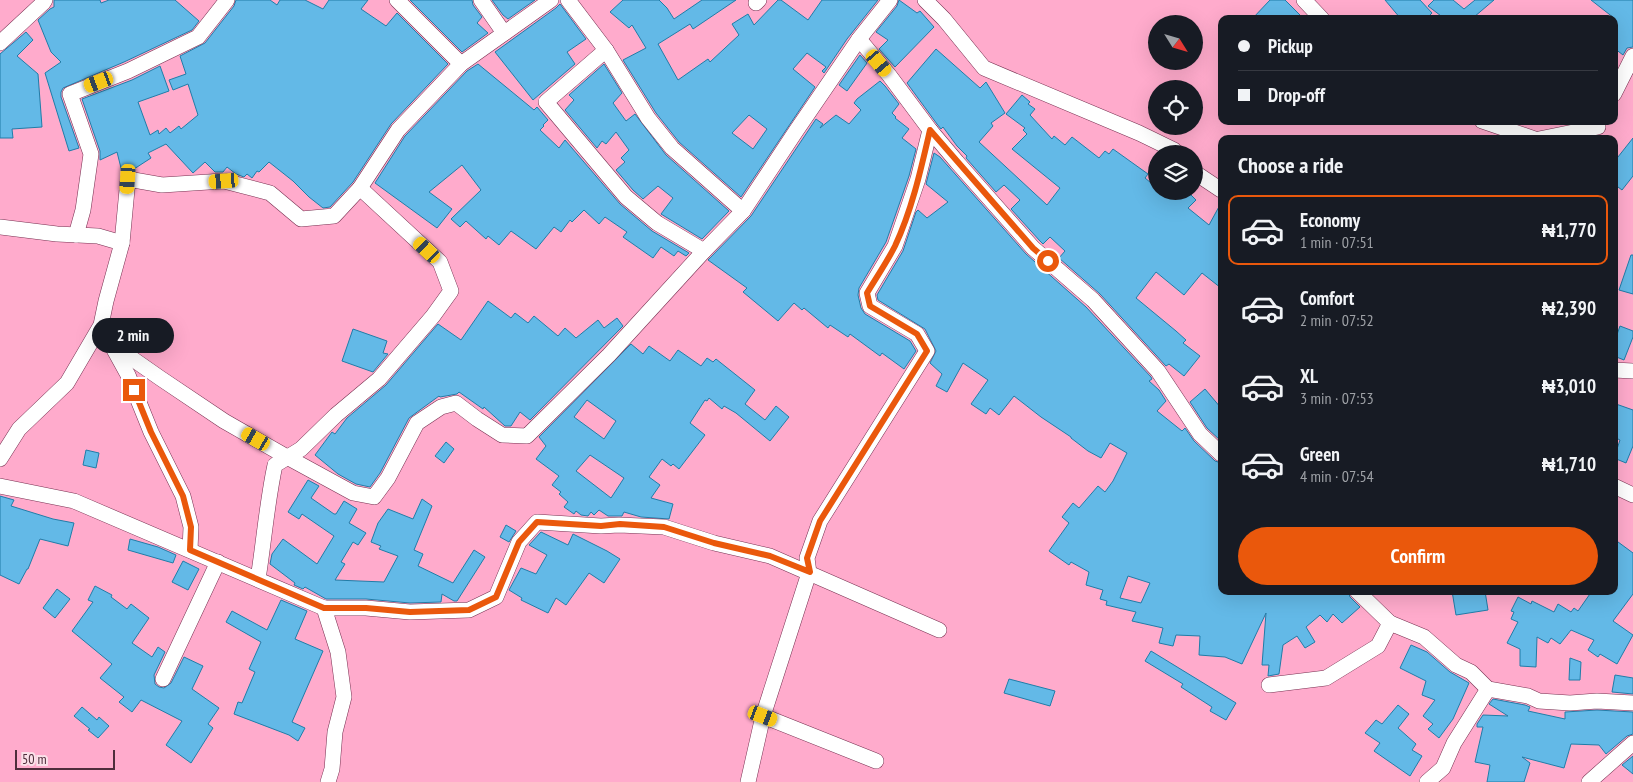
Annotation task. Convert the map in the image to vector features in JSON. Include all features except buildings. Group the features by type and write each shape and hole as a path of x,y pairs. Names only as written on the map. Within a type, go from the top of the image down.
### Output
{"street":[{"path":"0,43 44,3 44,0"},
{"path":"76,235 83,210 91,154 70,94 128,71 198,37 227,0"},
{"path":"398,0 462,64"},
{"path":"481,0 504,33"},
{"path":"0,458 19,429 66,383 101,325 122,242 128,179 162,185 224,181 270,193 301,219 334,216 360,188 398,130 462,64 551,0"},
{"path":"568,0 606,50 648,118 672,148 743,211"},
{"path":"110,343 216,416 353,493 374,497 388,478 417,423 441,408 456,403 502,435 527,436 610,356 704,251 743,211 859,39 890,0"},
{"path":"925,0 944,18 984,68 1164,145"},
{"path":"1304,0 1318,15"},
{"path":"859,39 889,75 930,130 1033,248 1093,300 1158,371 1200,434 1218,451"},
{"path":"606,50 546,102 626,197 658,224 704,251"},
{"path":"1618,86 1633,56"},
{"path":"1494,125 1525,135"},
{"path":"1561,135 1597,129"},
{"path":"748,782 763,716 810,572 807,558 820,521 927,351 917,334 870,306 867,293 895,246 918,179 930,130"},
{"path":"1203,178 1218,188"},
{"path":"258,579 265,539 268,499 275,465 301,449 336,415 379,379 433,316 450,291 440,262 360,188"},
{"path":"0,227 98,236 122,242"},
{"path":"101,325 128,375 151,432 183,496 191,527 190,550"},
{"path":"1618,370 1633,371"},
{"path":"0,486 74,501 324,608 366,608 410,612 469,610 496,597 519,542 537,522 601,526 620,524 664,527 714,543 770,556 939,630"},
{"path":"1618,488 1633,495"},
{"path":"163,679 218,562"},
{"path":"1361,595 1390,623 1424,637 1456,665 1471,672 1488,689 1528,696 1539,701 1633,703"},
{"path":"324,608 338,652 344,697 335,732 332,769 328,782"},
{"path":"1270,685 1326,678 1378,646 1390,623"},
{"path":"1427,782 1443,768 1454,743 1488,689"},
{"path":"763,716 876,761"},
{"path":"1589,782 1633,743"}],"route":[{"path":"134,390 151,432 183,496 191,527 190,550 324,608 366,608 410,612 469,610 496,597 519,542 537,522 664,527 714,543 770,556 810,572 807,558 820,521 927,351 917,334 870,306 867,293 895,246 910,206 930,130 1033,248 1048,261"}]}
